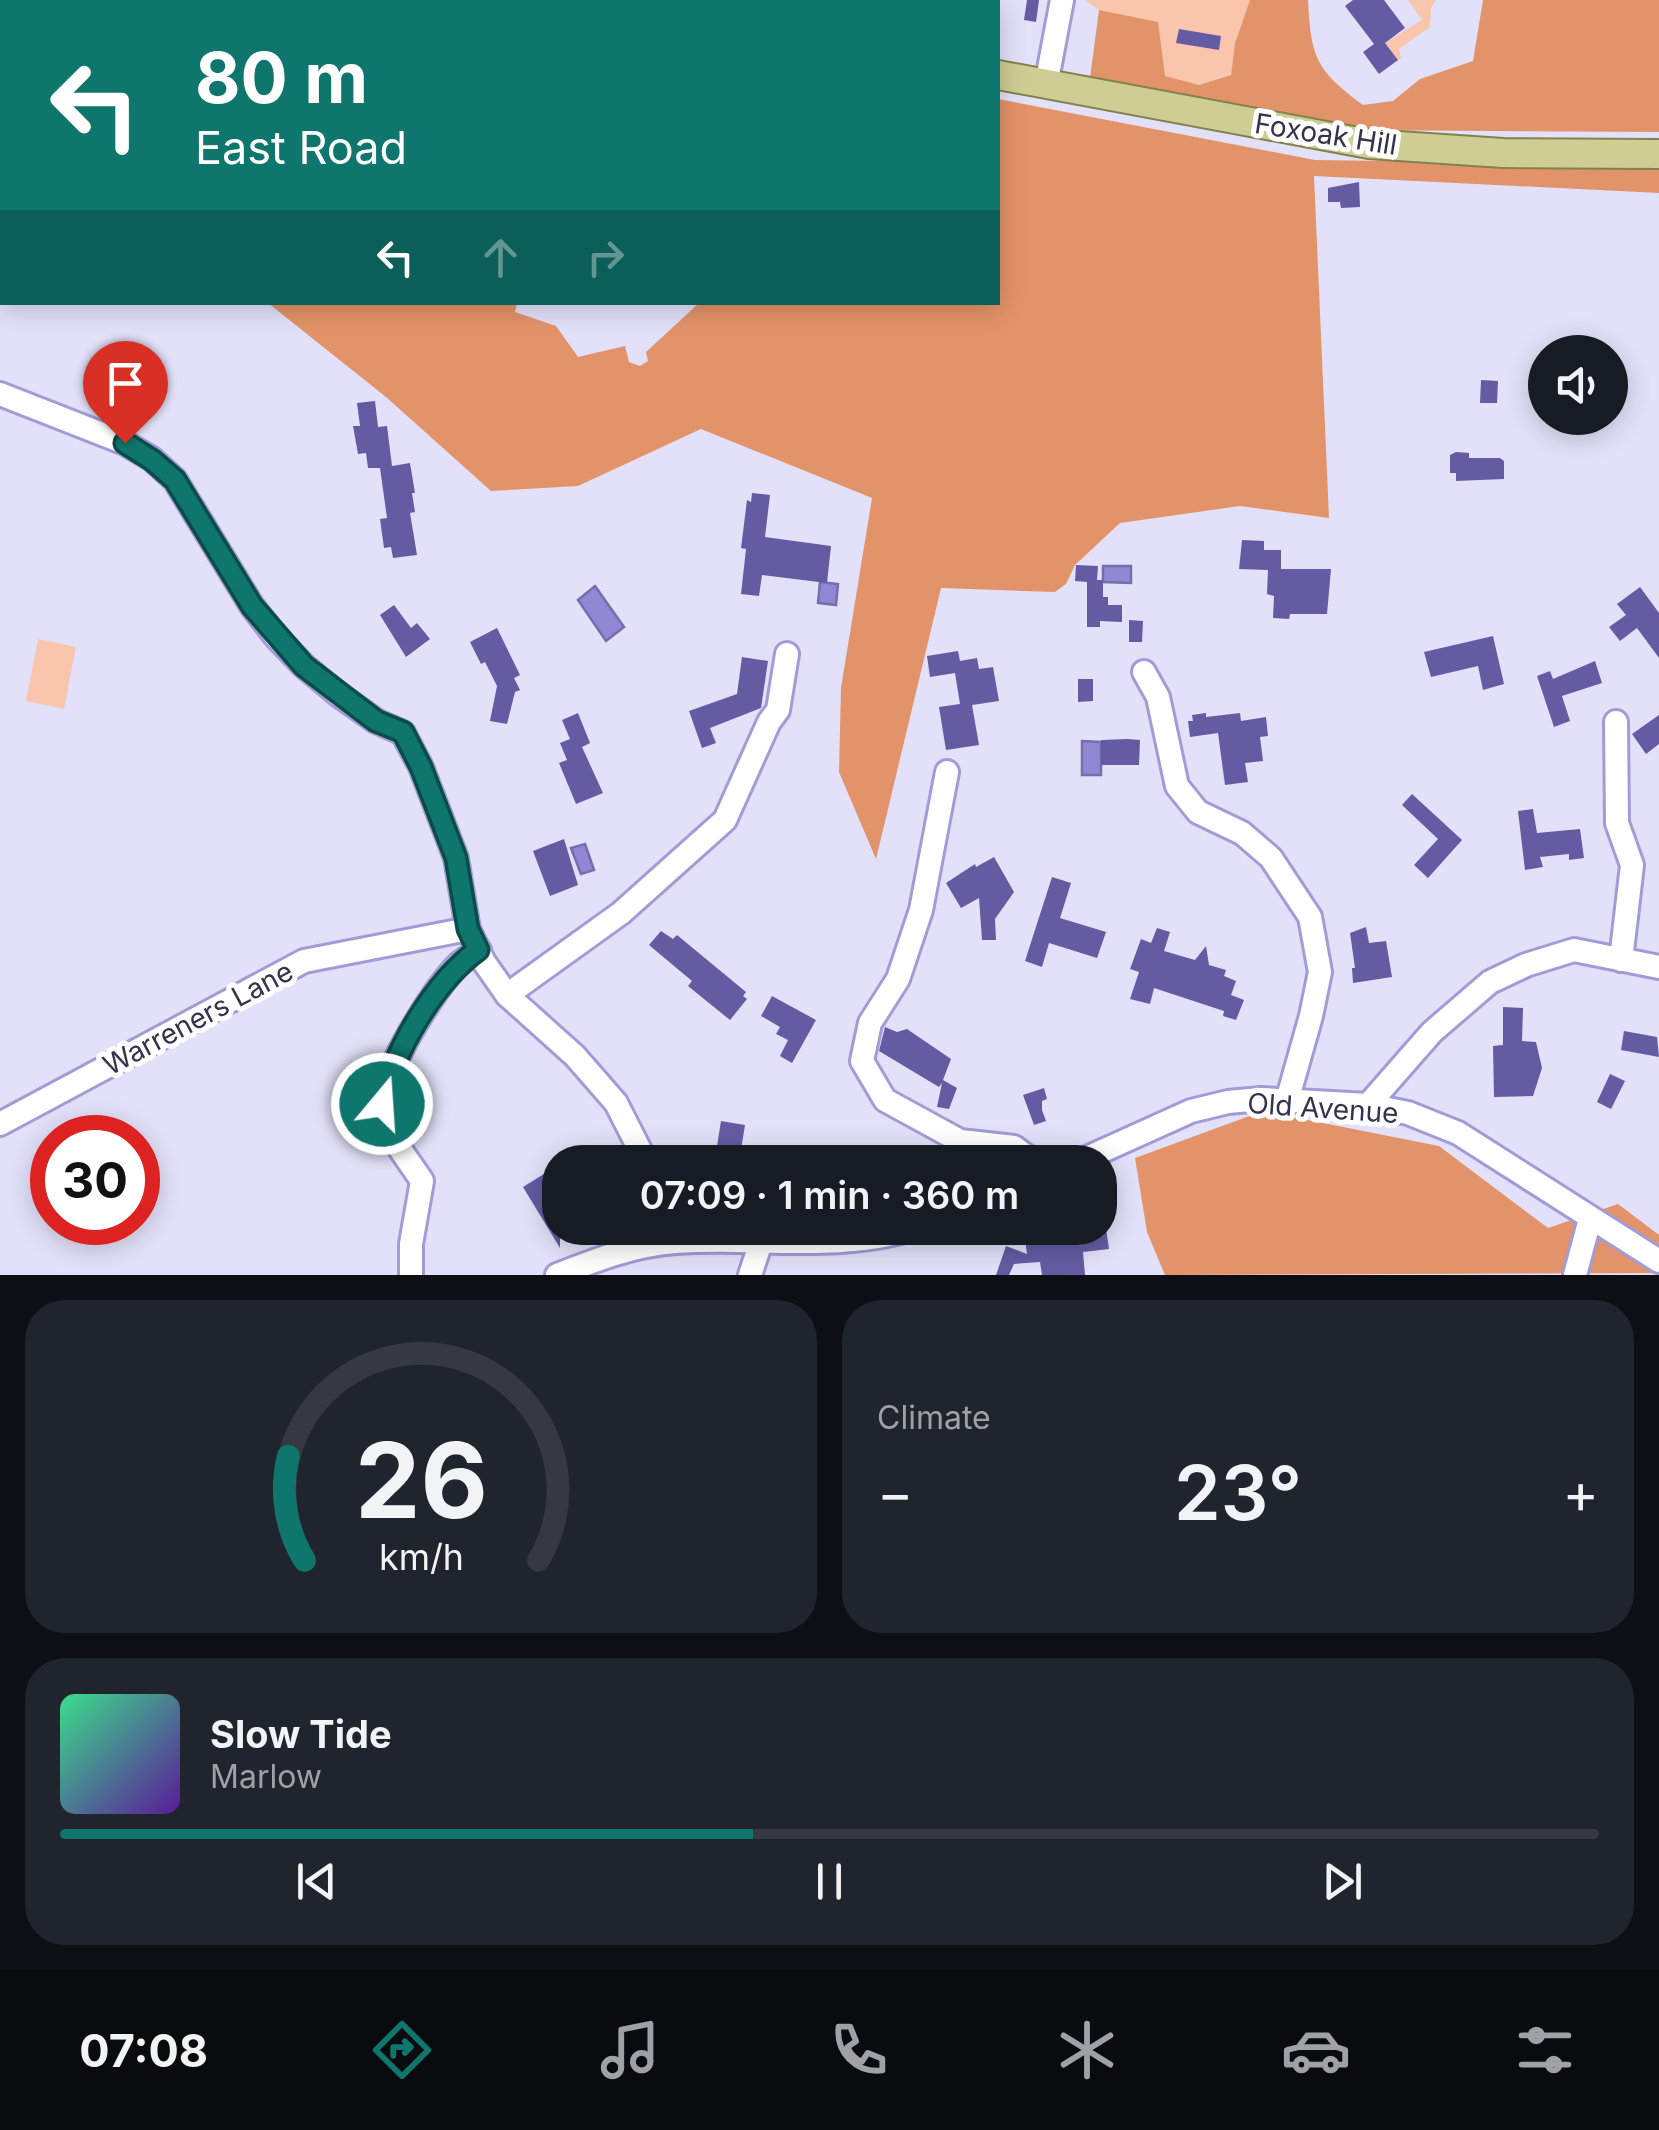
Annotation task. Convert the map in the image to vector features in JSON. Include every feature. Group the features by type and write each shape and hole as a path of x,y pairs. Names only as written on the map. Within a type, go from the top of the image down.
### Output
{"main road":[{"name":"Foxoak Hill","path":"1000,75 1369,144 1503,153 1659,154"}],"street":[{"path":"1046,85 1062,0"},
{"path":"0,394 125,443 152,460 175,480 252,606 276,637 339,695 376,721 403,732 421,767 456,858 473,940 507,996 575,1056 616,1104 637,1145"},
{"path":"507,996 621,913 725,820 778,710 787,654"},
{"path":"1144,672 1158,697 1177,786 1198,812 1242,833 1270,858 1310,917 1320,972 1287,1100"},
{"path":"1616,722 1616,823 1632,865 1620,960"},
{"path":"947,772 921,910 898,979 870,1023 862,1061 885,1100 960,1141 996,1145"},
{"path":"410,1275 422,1181 387,1124 382,1104 396,1060 414,1027 473,940"},
{"name":"Warreners Lane","path":"0,1124 304,961 473,940"},
{"path":"1368,1105 1432,1032 1490,982 1526,965 1574,950 1659,967"},
{"name":"Old Avenue","path":"1116,1145 1191,1111 1228,1102 1287,1100 1368,1105 1408,1113 1458,1133 1659,1261"},
{"path":"1576,1275 1590,1219"},
{"path":"557,1275 638,1245"},
{"path":"750,1275 760,1245"}],"shaded area":[{"path":"1085,0 1250,0 1235,43 1231,75 1199,85 1165,77 1125,16 1099,10"},
{"path":"1250,0 1308,0 1311,36 1319,61 1335,82 1363,105 1393,101 1420,79 1473,61 1483,0 1659,0 1659,132 1350,130 1090,78 1099,10 1158,22 1165,76 1199,85 1231,75 1235,43"},
{"path":"1408,0 1436,0 1431,8 1430,27 1399,49 1398,60 1385,43 1422,20"},
{"path":"1000,99 1315,160 1659,165 1659,193 1314,176 1329,518 1240,506 1120,523 1075,565 1066,584 1055,592 941,588 876,859 839,772 841,688 872,498 701,429 578,486 491,491 386,397 271,305 517,305 515,312 556,326 578,357 625,346 629,362 640,366 648,361 646,352 697,305 1000,305"},
{"path":"1103,566 1131,566 1131,583 1103,582"},
{"path":"820,582 838,584 836,605 818,603"},
{"path":"595,586 624,627 606,641 578,600"},
{"path":"38,639 76,647 64,709 26,701"},
{"path":"1082,741 1101,742 1101,775 1082,775"},
{"path":"585,844 594,870 581,874 571,848"},
{"path":"1263,1111 1439,1146 1548,1228 1618,1204 1659,1235 1659,1273 1165,1275 1147,1232 1135,1158"}],"building":[{"path":"1027,0 1039,0 1036,22 1024,20"},
{"path":"1353,0 1384,0 1405,28 1385,43 1398,60 1379,74 1363,52 1374,44 1345,6"},
{"path":"1179,29 1221,36 1219,50 1176,43"},
{"path":"1359,182 1360,207 1341,208 1340,202 1328,202 1328,188"},
{"path":"1481,380 1498,381 1497,403 1480,403"},
{"path":"375,401 378,427 387,426 392,466 410,463 415,512 410,513 417,555 393,558 391,547 384,548 380,519 387,518 380,468 368,468 366,453 358,454 353,426 360,426 357,403"},
{"path":"1469,453 1469,458 1500,458 1504,461 1504,479 1456,481 1456,473 1450,473 1450,455"},
{"path":"752,493 770,495 765,537 831,546 827,583 762,575 759,596 741,594 746,549 741,548 747,500 751,502"},
{"path":"1242,540 1264,541 1264,550 1281,550 1281,569 1331,569 1327,614 1273,618 1274,596 1267,594 1268,570 1239,569"},
{"path":"1076,565 1098,566 1097,580 1103,580 1103,597 1108,597 1108,605 1122,605 1122,622 1100,621 1100,627 1087,627 1087,582 1075,581"},
{"path":"1640,587 1659,613 1659,658 1637,628 1620,641 1609,627 1626,615 1617,604"},
{"path":"394,605 411,628 417,623 430,639 406,657 380,615"},
{"path":"1129,620 1143,621 1142,642 1129,642"},
{"path":"497,628 520,675 514,678 520,690 515,692 507,724 490,721 497,686 470,642"},
{"path":"1493,636 1504,684 1483,690 1478,666 1431,677 1424,652"},
{"path":"958,651 960,661 977,658 979,669 993,667 999,701 972,705 979,745 946,750 939,707 960,704 955,673 930,677 927,656"},
{"path":"742,657 768,661 761,708 710,728 716,743 702,748 689,711 737,694"},
{"path":"1595,661 1602,683 1562,696 1570,721 1554,727 1537,676 1550,671 1553,679"},
{"path":"1078,679 1093,679 1093,701 1078,702"},
{"path":"578,713 590,743 582,747 603,793 576,804 559,763 567,760 560,743 570,739 562,720"},
{"path":"1206,713 1206,717 1240,713 1241,721 1266,717 1268,736 1260,737 1263,761 1245,763 1248,782 1225,785 1218,733 1190,737 1188,721 1193,721 1192,715"},
{"path":"1659,715 1659,744 1646,754 1632,734"},
{"path":"1101,740 1140,740 1139,765 1101,765"},
{"path":"1412,794 1462,840 1428,878 1414,865 1438,839 1402,805"},
{"path":"1533,809 1537,833 1580,829 1584,858 1569,860 1569,854 1540,857 1543,867 1525,870 1518,811"},
{"path":"564,839 578,885 550,896 533,851"},
{"path":"994,857 1014,892 995,919 996,940 982,940 979,898 961,908 946,883"},
{"path":"1052,877 1071,883 1060,918 1106,932 1097,958 1049,943 1042,967 1025,961"},
{"path":"1366,927 1369,943 1386,941 1392,977 1353,983 1350,933"},
{"path":"1157,928 1170,932 1164,951 1195,960 1206,946 1209,965 1226,970 1224,976 1236,981 1231,995 1244,1000 1236,1020 1223,1016 1224,1011 1154,988 1150,1004 1130,999 1139,972 1130,969 1141,939 1151,943"},
{"path":"661,931 673,939 677,935 746,992 743,996 747,999 730,1020 688,986 692,981 649,945"},
{"path":"772,996 816,1020 792,1063 780,1056 788,1040 776,1034 780,1027 761,1016"},
{"path":"1503,1007 1523,1008 1522,1041 1536,1042 1542,1068 1533,1096 1494,1097 1493,1046 1503,1045"},
{"path":"885,1027 897,1032 907,1029 951,1059 943,1080 957,1088 949,1109 937,1107 942,1083 939,1087 879,1051"},
{"path":"1624,1031 1657,1037 1659,1057 1621,1050"},
{"path":"1610,1074 1625,1081 1611,1109 1597,1102"},
{"path":"1044,1088 1047,1099 1042,1101 1042,1110 1046,1121 1034,1125 1023,1095"},
{"path":"721,1121 745,1125 742,1145 717,1145"},
{"path":"542,1175 542,1218 523,1187"},
{"path":"1026,1245 1108,1245 1109,1249 1083,1252 1085,1275 1042,1275 1040,1262 1014,1264 1009,1275 996,1275 1006,1246 1027,1254"}],"route":[{"path":"125,443 175,480 252,606 276,637 339,695 376,721 403,732 421,767 456,858 468,929 478,950 459,964 414,1027 396,1060 382,1104"}]}
